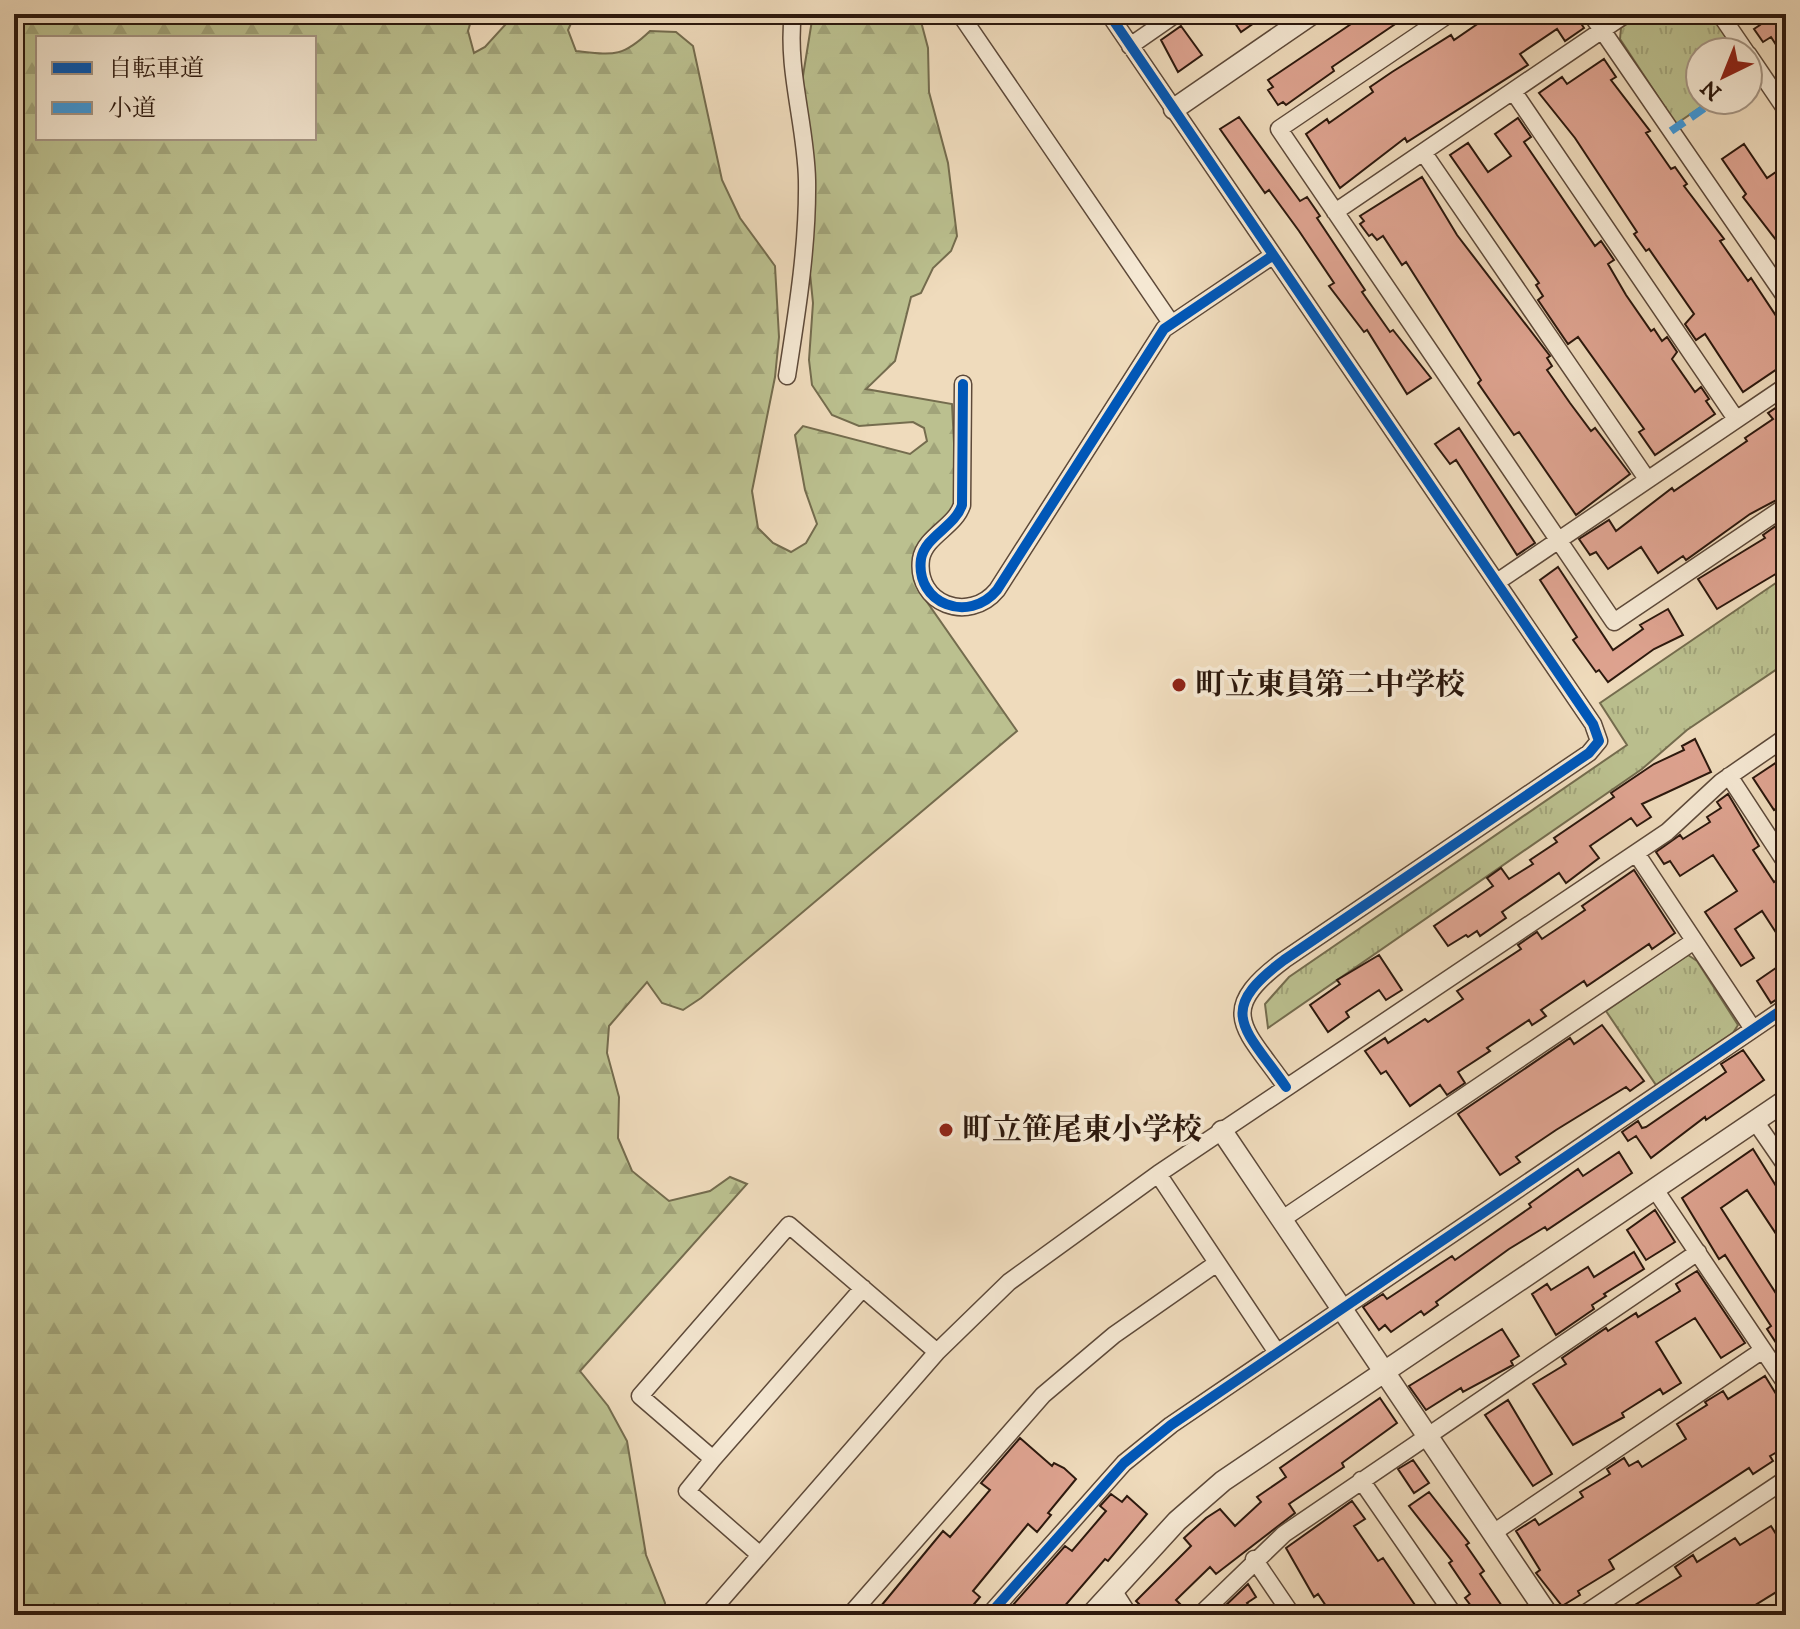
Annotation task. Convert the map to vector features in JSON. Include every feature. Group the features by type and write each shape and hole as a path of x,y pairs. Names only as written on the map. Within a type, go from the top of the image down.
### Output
{"street":[{"path":"787,376 800,289 807,180 791,38 793,14"},
{"path":"960,14 1171,323"},
{"path":"1109,14 1593,724 1599,741 1589,753 1296,951 1248,990 1242,1001 1244,1021 1286,1087"},
{"path":"1130,46 1176,14"},
{"path":"1174,109 1312,14"},
{"path":"1449,14 1279,129 1558,541 1614,622 1786,506"},
{"path":"1591,14 1786,298"},
{"path":"1335,212 1626,14"},
{"path":"1720,14 1735,36"},
{"path":"1764,78 1786,110"},
{"path":"1513,91 1736,419"},
{"path":"1423,152 1647,479"},
{"path":"963,384 962,505 959,515 924,551 921,567 930,591 947,604 966,609 989,600 997,590 1171,323 1272,256"},
{"path":"1497,582 1786,386"},
{"path":"708,1615 937,1352 1029,1266 1158,1174 1678,824 1729,776 1786,737"},
{"path":"1729,776 1786,863"},
{"path":"1636,853 1753,1029"},
{"path":"1281,1220 1694,941"},
{"path":"989,1615 1124,1463 1192,1409 1786,1007"},
{"path":"1091,1615 1177,1521 1223,1481 1786,1100"},
{"path":"1755,1121 1786,1166"},
{"path":"1222,1131 1548,1615"},
{"path":"1158,1174 1276,1351"},
{"path":"1654,1188 1786,1384"},
{"path":"713,1459 640,1396 789,1225 937,1352"},
{"path":"1200,1615 1254,1559 1284,1534 1698,1252"},
{"path":"850,1615 1043,1395 1114,1335 1217,1263"},
{"path":"760,1555 687,1491 863,1288"},
{"path":"1493,1533 1763,1350"},
{"path":"1583,1615 1786,1479"},
{"path":"1361,1480 1454,1615"},
{"path":"1254,1559 1292,1615"},
{"path":"1113,1590 1129,1615"}],"green space":[{"path":"14,14 473,14 468,31 474,53 485,47 515,14 581,14 573,19 568,30 576,51 616,53 632,46 650,31 676,32 693,46 722,180 740,218 775,266 779,337 775,377 752,491 758,528 773,543 791,552 806,543 817,524 805,490 795,435 803,426 910,454 927,441 924,428 913,422 859,426 832,415 812,385 809,360 813,303 795,125 813,14 919,14 928,48 929,92 948,163 957,236 951,251 933,268 921,293 911,297 895,361 866,389 952,404 957,502 918,548 915,571 918,589 1017,731 701,998 683,1010 662,1003 647,982 609,1026 607,1053 619,1097 618,1138 632,1171 669,1201 710,1191 730,1177 747,1184 580,1371 608,1406 627,1441 646,1555 665,1603 665,1615 14,1615"},
{"path":"1642,14 1711,14 1726,36 1684,36 1684,116 1688,116 1676,124 1620,39 1621,28"},
{"path":"1786,576 1786,663 1687,730 1642,769 1268,1028 1265,1004 1289,977 1627,745 1600,703"},
{"path":"1688,955 1697,961 1738,1025 1733,1033 1656,1085 1606,1011"}],"building":[{"path":"1229,14 1267,14 1241,32"},
{"path":"1353,14 1410,14 1332,67 1334,71 1286,105 1283,102 1278,105 1268,90 1273,87 1268,80 1357,20"},
{"path":"1492,14 1578,14 1576,16 1584,28 1565,41 1557,29 1520,54 1528,65 1407,142 1405,138 1340,188 1306,134 1327,119 1329,123 1373,92 1370,87 1392,72 1451,35 1454,40"},
{"path":"1753,14 1781,14 1786,21 1786,60 1771,37 1764,41 1764,36 1759,36 1754,29 1760,25"},
{"path":"1181,26 1202,55 1178,72 1161,40"},
{"path":"1604,59 1616,77 1611,80 1650,131 1646,133 1671,169 1675,167 1687,184 1684,186 1724,239 1720,241 1748,281 1751,278 1786,331 1786,363 1743,392 1705,334 1696,340 1685,324 1694,314 1649,249 1646,251 1634,234 1637,232 1575,138 1539,93 1562,77 1567,84"},
{"path":"1239,117 1300,201 1307,197 1320,216 1317,218 1365,290 1362,292 1390,332 1393,330 1431,378 1407,394 1367,330 1364,332 1329,286 1334,283 1299,231 1269,190 1265,193 1220,129"},
{"path":"1518,118 1531,137 1524,142 1595,246 1601,241 1614,260 1608,264 1626,295 1651,331 1654,329 1662,341 1667,337 1677,352 1672,359 1695,392 1701,387 1709,399 1706,401 1715,414 1655,455 1639,432 1644,429 1578,337 1568,344 1538,300 1543,296 1536,285 1539,283 1450,155 1468,143 1488,172 1511,156 1495,134"},
{"path":"1744,144 1767,178 1786,165 1786,253 1743,197 1746,194 1722,159"},
{"path":"1422,177 1457,235 1550,356 1547,358 1552,366 1547,370 1570,403 1591,431 1595,428 1630,474 1576,515 1519,432 1514,435 1478,383 1481,380 1406,262 1402,265 1383,236 1377,240 1372,234 1369,236 1360,224 1364,221 1360,216"},
{"path":"1786,401 1786,495 1750,514 1686,560 1683,556 1658,573 1641,547 1608,569 1596,552 1590,555 1579,539 1609,520 1616,531 1672,488 1674,491 1747,441 1745,438 1773,419 1768,413"},
{"path":"1459,428 1535,543 1517,555 1456,460 1450,464 1435,444"},
{"path":"1780,523 1786,533 1786,563 1777,569 1779,572 1717,609 1698,579 1765,538 1763,535"},
{"path":"1558,567 1613,650 1643,629 1640,625 1668,609 1683,635 1654,649 1608,682 1599,670 1596,672 1573,640 1577,637 1540,580"},
{"path":"1695,739 1711,772 1642,804 1651,817 1637,826 1631,818 1590,846 1599,858 1566,883 1559,873 1502,912 1506,918 1480,936 1477,931 1448,946 1434,926 1493,886 1487,878 1501,868 1509,879 1533,864 1530,860 1557,842 1554,838 1614,797 1611,793 1654,764 1684,750 1682,746"},
{"path":"1786,756 1786,802 1774,810 1753,778"},
{"path":"1728,794 1759,846 1753,850 1774,882 1786,874 1786,948 1762,911 1735,929 1754,958 1741,966 1705,912 1737,891 1713,855 1680,876 1670,861 1664,864 1656,852 1680,835 1683,839 1710,822 1707,817 1721,808 1717,802"},
{"path":"1634,870 1675,933 1652,949 1649,944 1587,986 1584,981 1541,1010 1546,1016 1532,1025 1529,1020 1487,1048 1490,1051 1458,1072 1465,1083 1447,1095 1440,1085 1410,1106 1386,1071 1381,1074 1365,1051 1385,1038 1388,1043 1425,1019 1428,1022 1463,999 1457,991 1521,949 1518,945 1537,932 1542,939 1585,910 1582,906"},
{"path":"1379,955 1402,990 1386,1000 1379,990 1346,1012 1349,1017 1328,1032 1310,1005 1340,984 1337,980"},
{"path":"1786,961 1786,993 1771,1003 1757,981"},
{"path":"1602,1025 1644,1081 1630,1091 1626,1087 1556,1130 1516,1157 1520,1162 1500,1175 1458,1114 1570,1038 1574,1044"},
{"path":"1743,1050 1764,1080 1706,1120 1705,1117 1651,1158 1636,1136 1628,1141 1622,1132 1638,1121 1642,1128 1646,1127 1726,1072 1721,1064"},
{"path":"1753,1149 1786,1202 1786,1249 1747,1190 1721,1208 1786,1309 1786,1358 1767,1329 1771,1326 1725,1255 1719,1259 1682,1198"},
{"path":"1619,1152 1632,1173 1547,1230 1545,1227 1509,1249 1436,1302 1438,1305 1424,1315 1421,1311 1391,1332 1385,1325 1379,1330 1363,1307 1383,1294 1387,1299 1452,1256 1455,1260 1531,1207 1529,1204 1578,1169 1583,1176"},
{"path":"1655,1210 1675,1242 1646,1260 1627,1230"},
{"path":"1634,1252 1644,1269 1604,1294 1606,1296 1592,1305 1594,1309 1556,1335 1532,1294 1547,1284 1551,1290 1588,1267 1594,1277"},
{"path":"1697,1271 1745,1343 1721,1358 1695,1318 1656,1342 1681,1383 1663,1394 1660,1389 1622,1413 1624,1417 1573,1445 1533,1384 1566,1364 1562,1358 1606,1328 1608,1331 1636,1313 1638,1317 1680,1291 1676,1284"},
{"path":"1502,1329 1519,1356 1511,1361 1513,1365 1463,1392 1461,1388 1426,1410 1409,1386"},
{"path":"1765,1376 1786,1410 1786,1447 1770,1456 1773,1461 1753,1474 1749,1468 1609,1560 1614,1569 1578,1591 1580,1595 1562,1606 1536,1573 1540,1570 1516,1531 1535,1519 1539,1525 1583,1497 1580,1492 1610,1474 1607,1469 1624,1458 1629,1466 1638,1461 1642,1467 1686,1439 1677,1424 1707,1405 1705,1402 1723,1391 1728,1399"},
{"path":"1380,1398 1397,1423 1342,1463 1344,1467 1289,1504 1295,1513 1216,1574 1210,1567 1176,1600 1181,1605 1169,1615 1150,1615 1136,1601 1191,1546 1184,1538 1206,1518 1220,1509 1235,1526 1261,1502 1257,1497 1286,1477 1280,1468"},
{"path":"1508,1400 1552,1474 1533,1486 1485,1415"},
{"path":"1020,1438 1052,1466 1054,1463 1064,1468 1076,1479 1048,1513 1051,1515 1037,1532 1028,1524 973,1591 980,1597 965,1615 891,1615 881,1606 943,1531 950,1537 990,1490 981,1483"},
{"path":"1413,1460 1429,1483 1414,1493 1398,1469"},
{"path":"1429,1492 1469,1543 1466,1545 1484,1571 1480,1574 1504,1609 1495,1615 1478,1615 1465,1598 1470,1594 1449,1563 1452,1561 1409,1506"},
{"path":"1111,1494 1122,1502 1127,1496 1147,1514 1108,1561 1105,1559 1057,1615 1004,1615 1065,1546 1072,1551 1106,1511 1100,1506"},
{"path":"1352,1501 1365,1519 1354,1526 1378,1561 1383,1558 1417,1608 1407,1615 1332,1615 1318,1594 1314,1597 1286,1548"},
{"path":"1771,1526 1786,1550 1786,1586 1739,1615 1619,1615 1681,1576 1675,1567 1693,1555 1697,1562 1735,1538 1740,1545"},
{"path":"1248,1584 1256,1597 1247,1603 1256,1615 1229,1615 1224,1607"}],"marked path":[{"path":"1671,131 1693,116"}],"cycle path":[{"path":"1109,14 1593,724 1599,741 1589,753 1262,978 1249,993 1243,1007 1243,1021 1249,1035 1286,1087"},
{"path":"963,384 962,505 953,519 928,544 921,559 921,575 926,588 935,598 959,607 972,606 997,590 1164,329 1272,256"},
{"path":"989,1615 1124,1463 1171,1425 1786,1007"}],"place":[{"name":"町立東員第二中学校","path":"1179,685"},
{"name":"町立笹尾東小学校","path":"946,1130"}]}
